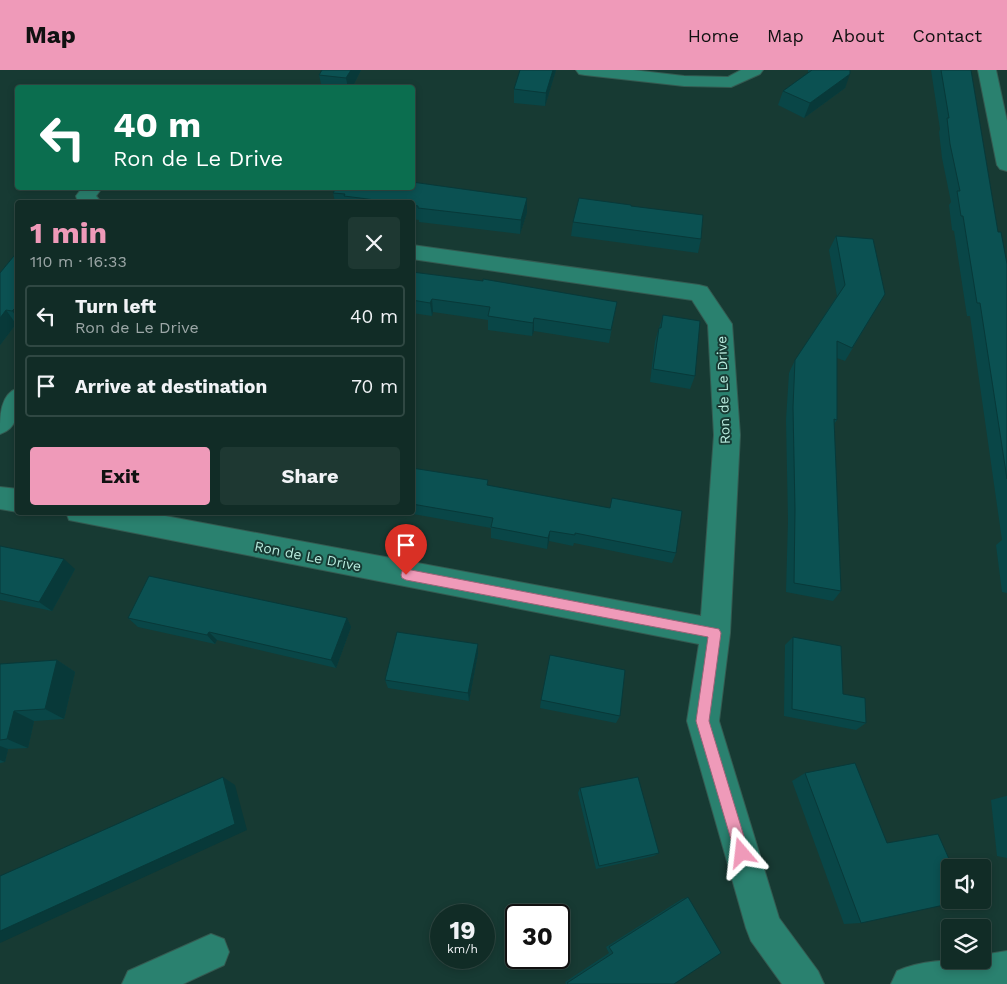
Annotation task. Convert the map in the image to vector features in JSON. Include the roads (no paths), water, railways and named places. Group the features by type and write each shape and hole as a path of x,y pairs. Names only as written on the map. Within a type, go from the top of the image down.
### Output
{"street":[{"path":"585,70 684,81 731,82 754,70"},
{"path":"994,76 1007,165"},
{"name":"Ron de Le Drive","path":"415,252 699,293 720,324 727,435 715,633 703,721 764,928 805,984"},
{"path":"0,424 15,402"},
{"path":"0,498 15,500"},
{"name":"Ron de Le Drive","path":"95,515 715,633"},
{"path":"141,984 211,952"},
{"path":"910,984 1007,970"}]}
